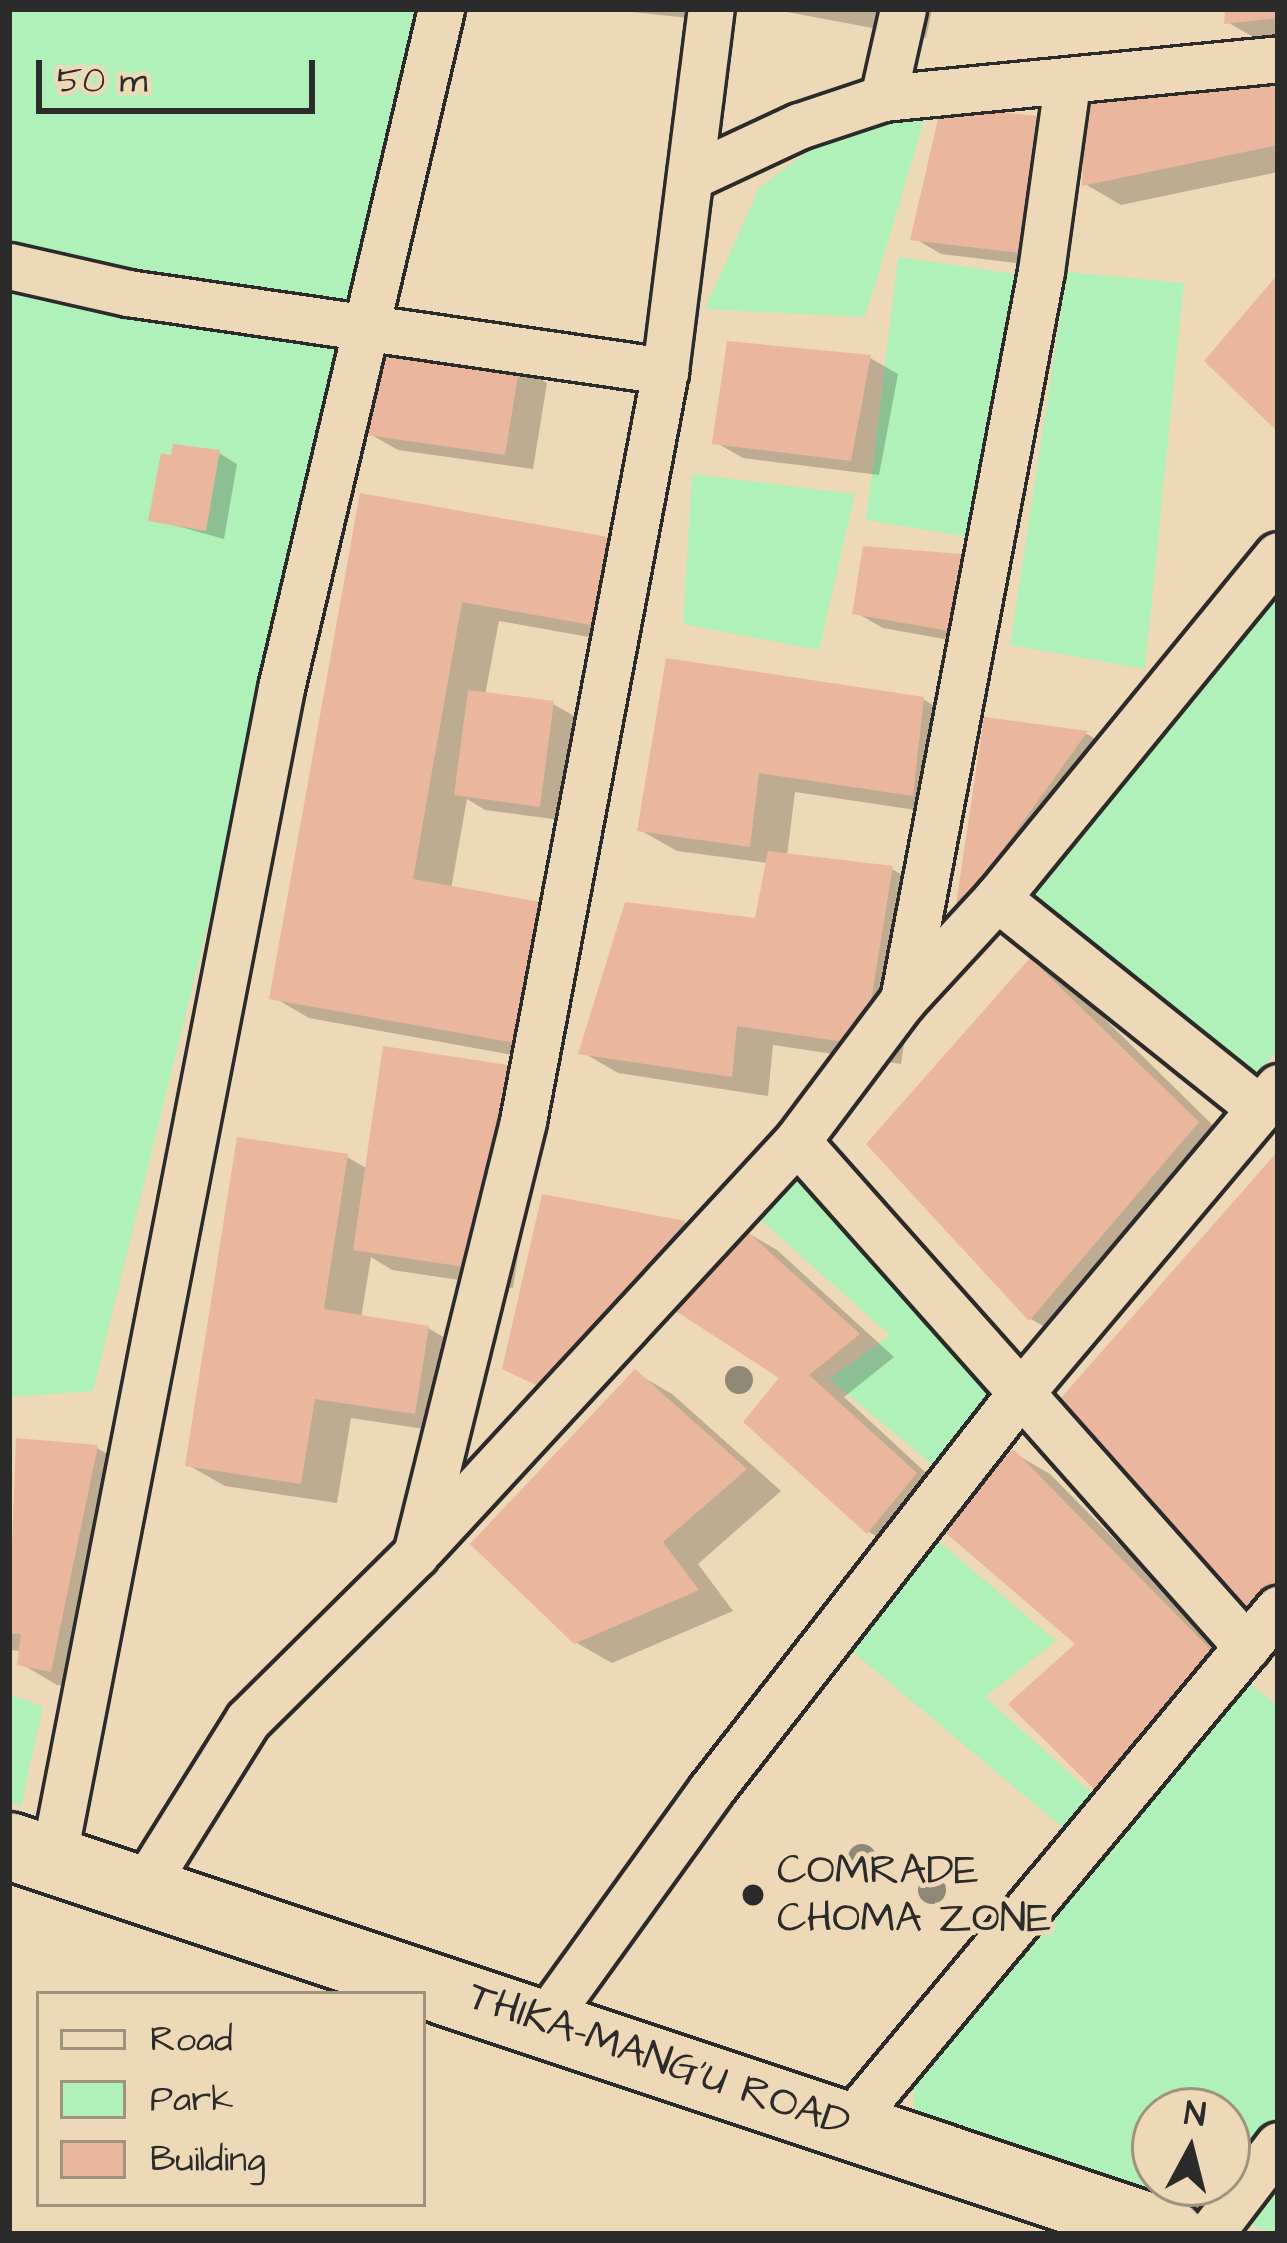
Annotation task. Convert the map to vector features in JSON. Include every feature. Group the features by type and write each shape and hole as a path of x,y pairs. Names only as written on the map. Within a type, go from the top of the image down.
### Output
{"highway":[{"name":"THIKA-MANG'U ROAD","path":"31,1853 545,2020 1171,2234"}],"street":[{"path":"31,1853 361,322 441,9"},
{"path":"416,1554 523,1121 665,371 694,175 711,9"},
{"path":"883,98 903,9"},
{"path":"694,175 799,125 883,98 1067,83 1278,58"},
{"path":"903,1000 1040,271 1067,83"},
{"path":"9,266 128,292 361,322 665,371"},
{"path":"141,1891 248,1720 416,1554 797,1141 903,1000 997,898 1278,555"},
{"path":"545,2020 710,1791 1018,1396 1269,1098 997,898"},
{"path":"797,1141 1018,1396 1247,1647"},
{"path":"849,2123 1278,1610"},
{"path":"1210,2234 1278,2145"}],"green space":[{"path":"9,9 433,9 93,1391 9,1397"},
{"path":"931,98 865,317 705,309 759,188 849,120"},
{"path":"898,257 1043,278 1005,543 866,520"},
{"path":"1067,272 1184,283 1145,669 1010,645"},
{"path":"692,474 855,494 819,650 683,624"},
{"path":"1278,591 1278,1049 1226,1110 1012,923"},
{"path":"811,1172 1001,1403 934,1466 829,1379 890,1335 754,1214"},
{"path":"935,1538 1056,1641 985,1697 1108,1808 1080,1842 853,1652"},
{"path":"1244,1679 1278,1706 1276,2234 1198,2207 1251,2207 1251,2087 1131,2087 1131,2184 914,2109 913,2066"},
{"path":"9,1694 43,1707 21,1806 9,1802"}],"building":[{"path":"1225,9 1278,9 1278,18 1224,24"},
{"path":"1278,65 1278,145 1082,186 1087,85"},
{"path":"941,106 1047,117 1029,254 910,240"},
{"path":"1278,274 1278,432 1204,361"},
{"path":"388,336 520,364 505,455 367,435"},
{"path":"727,341 871,355 851,461 712,444"},
{"path":"173,444 220,450 206,531 148,521 161,453 171,455"},
{"path":"360,493 619,539 603,627 462,602 413,879 546,903 521,1044 269,999"},
{"path":"863,546 961,554 949,631 852,614"},
{"path":"666,658 924,697 913,796 759,773 750,847 637,831"},
{"path":"468,690 554,701 540,807 454,795"},
{"path":"984,717 1088,731 954,918"},
{"path":"768,851 893,866 864,1045 737,1026 732,1077 578,1054 625,902 755,918"},
{"path":"1030,958 1199,1122 1029,1321 866,1144"},
{"path":"383,1046 508,1065 477,1269 353,1250"},
{"path":"237,1137 348,1154 324,1309 429,1326 415,1414 315,1399 301,1484 185,1466"},
{"path":"1278,1151 1278,1597 1257,1623 1053,1407"},
{"path":"542,1194 686,1221 544,1389 502,1369"},
{"path":"740,1225 860,1334 809,1375 917,1473 867,1534 743,1422 779,1378 668,1306"},
{"path":"635,1369 747,1469 663,1542 699,1590 574,1644 470,1544"},
{"path":"16,1438 98,1445 51,1672 17,1665 21,1634 9,1634"},
{"path":"1013,1449 1219,1658 1099,1794 1008,1704 1075,1644 941,1529"}],"place":[{"name":"COMRADE CHOMA ZONE","path":"753,1895"}]}
